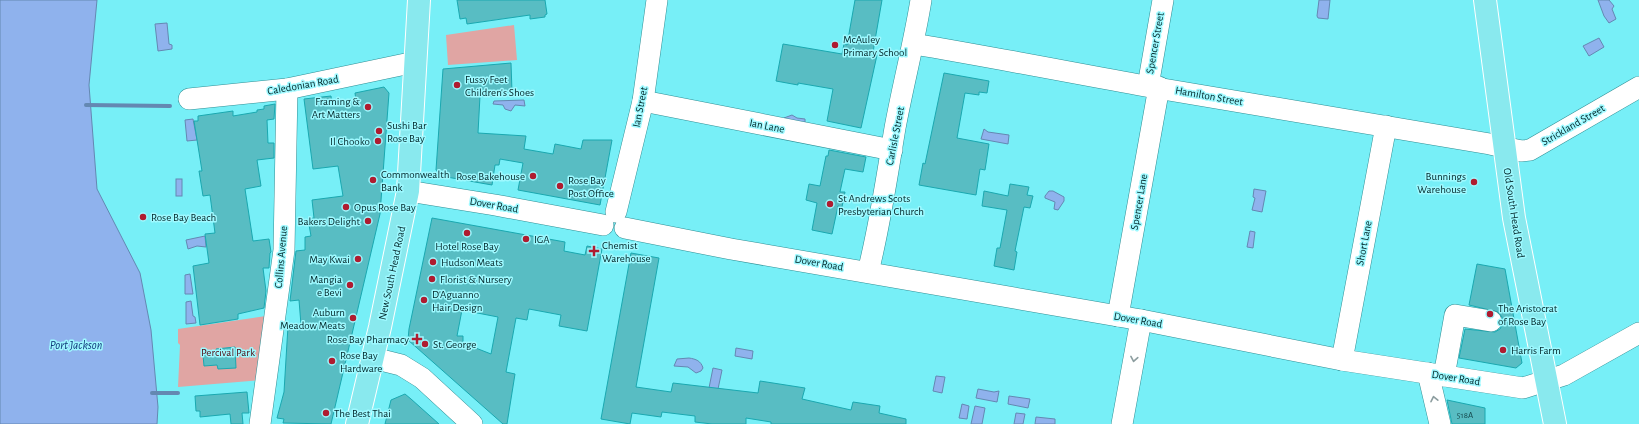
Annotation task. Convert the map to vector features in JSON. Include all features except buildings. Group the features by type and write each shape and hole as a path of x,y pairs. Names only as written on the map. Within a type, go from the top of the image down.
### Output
{"main road":[{"name":"New South Head Road","path":"357,424 397,250 408,191 419,0"},
{"name":"Old South Head Road","path":"1485,0 1514,218 1555,424"}],"street":[{"name":"Ian Street","path":"615,222 642,101 657,0"},
{"name":"Carlisle Street","path":"868,272 878,231 921,0"},
{"name":"Spencer Street","path":"1153,86 1162,0"},
{"name":"Hamilton Street","path":"914,44 1504,147"},
{"name":"Caledonian Road","path":"189,99 287,90 415,62"},
{"name":"Spencer Lane","path":"1118,316 1153,86"},
{"name":"Strickland Street","path":"1504,147 1521,151 1530,150 1639,88"},
{"name":"Collins Avenue","path":"260,424 284,250 287,90"},
{"name":"Ian Lane","path":"642,101 892,150"},
{"name":"Short Lane","path":"1342,360 1386,126"},
{"name":"Dover Road","path":"408,191 615,222 704,245 868,272 993,296 1141,320 1342,360 1523,388 1546,382 1564,375 1639,333"},
{"path":"1440,424 1436,375 1455,315 1491,321"},
{"path":"1122,424 1141,320"},
{"path":"373,358 401,365 422,378 472,424"}],"green space":[{"path":"514,25 517,60 448,65 446,35"},
{"name":"Percival Park","path":"266,316 262,380 178,387 180,345 178,343 178,329"}],"water":[{"name":"Port Jackson","path":"0,0 97,0 89,85 97,189 140,273 151,330 158,407 157,424 0,424"},
{"path":"1319,0 1330,0 1328,19 1318,18 1317,16"},
{"path":"1598,0 1609,0 1614,6 1612,9 1616,19 1609,23 1604,16"},
{"path":"167,23 169,44 172,45 172,49 158,51 155,24"},
{"path":"1599,38 1604,47 1589,56 1583,46"},
{"path":"524,100 525,106 515,105 511,111 505,109 503,105 493,104 494,101"},
{"path":"792,115 797,118 805,119 805,126 784,118"},
{"path":"193,119 197,140 187,141 185,120"},
{"path":"984,129 988,132 1009,135 1008,144 981,139"},
{"path":"176,179 182,179 182,196 176,196"},
{"path":"1254,189 1266,191 1262,212 1252,210 1255,198 1253,197"},
{"path":"1049,191 1053,191 1064,197 1064,201 1058,210 1054,209 1055,202 1045,198"},
{"path":"1250,231 1255,232 1253,248 1247,247"},
{"path":"205,236 206,247 197,246 188,249 186,240"},
{"path":"190,274 193,294 185,294 185,275"},
{"path":"191,301 193,316 195,317 196,323 186,324 186,302"},
{"path":"736,348 753,351 752,359 735,356"},
{"path":"689,358 700,362 703,368 701,371 696,373 688,367 674,366 677,359"},
{"path":"713,368 722,370 718,389 709,388"},
{"path":"936,376 945,377 942,393 933,391"},
{"path":"978,389 994,392 999,391 997,402 976,398"},
{"path":"1009,396 1030,399 1028,408 1008,404"},
{"path":"962,404 969,406 967,419 959,418"},
{"path":"975,406 985,408 982,424 971,424"},
{"path":"1016,413 1025,414 1023,424 1014,424"},
{"path":"1036,417 1055,419 1055,424 1035,424"}],"waterway":[{"path":"86,105 170,106"},
{"path":"152,393 178,393"}],"place":[{"name":"McAuley Primary School","path":"835,45"},
{"name":"Fussy Feet Children's Shoes","path":"457,85"},
{"name":"Framing & Art Matters","path":"368,107"},
{"name":"Sushi Bar Rose Bay","path":"379,131"},
{"name":"Il Chooko","path":"378,141"},
{"name":"Rose Bakehouse","path":"533,176"},
{"name":"Commonwealth Bank","path":"373,180"},
{"name":"Bunnings Warehouse","path":"1474,182"},
{"name":"Rose Bay Post Office","path":"560,186"},
{"name":"St Andrews Scots Presbyterian Church","path":"830,204"},
{"name":"Opus Rose Bay","path":"346,207"},
{"name":"Rose Bay Beach","path":"143,217"},
{"name":"Bakers Delight","path":"368,221"},
{"name":"Hotel Rose Bay","path":"467,233"},
{"name":"IGA","path":"526,239"},
{"name":"Chemist Warehouse","path":"594,251"},
{"name":"May Kwai","path":"358,259"},
{"name":"Hudson Meats","path":"433,262"},
{"name":"Florist & Nursery","path":"432,279"},
{"name":"Mangia e Bevi","path":"350,285"},
{"name":"D'Aguanno Hair Design","path":"424,300"},
{"name":"The Aristocrat of Rose Bay","path":"1490,314"},
{"name":"Auburn Meadow Meats","path":"353,318"},
{"name":"Rose Bay Pharmacy","path":"417,339"},
{"name":"St. George","path":"425,344"},
{"name":"Harris Farm","path":"1503,350"},
{"name":"Rose Bay Hardware","path":"332,361"},
{"name":"The Best Thai","path":"326,413"}]}
